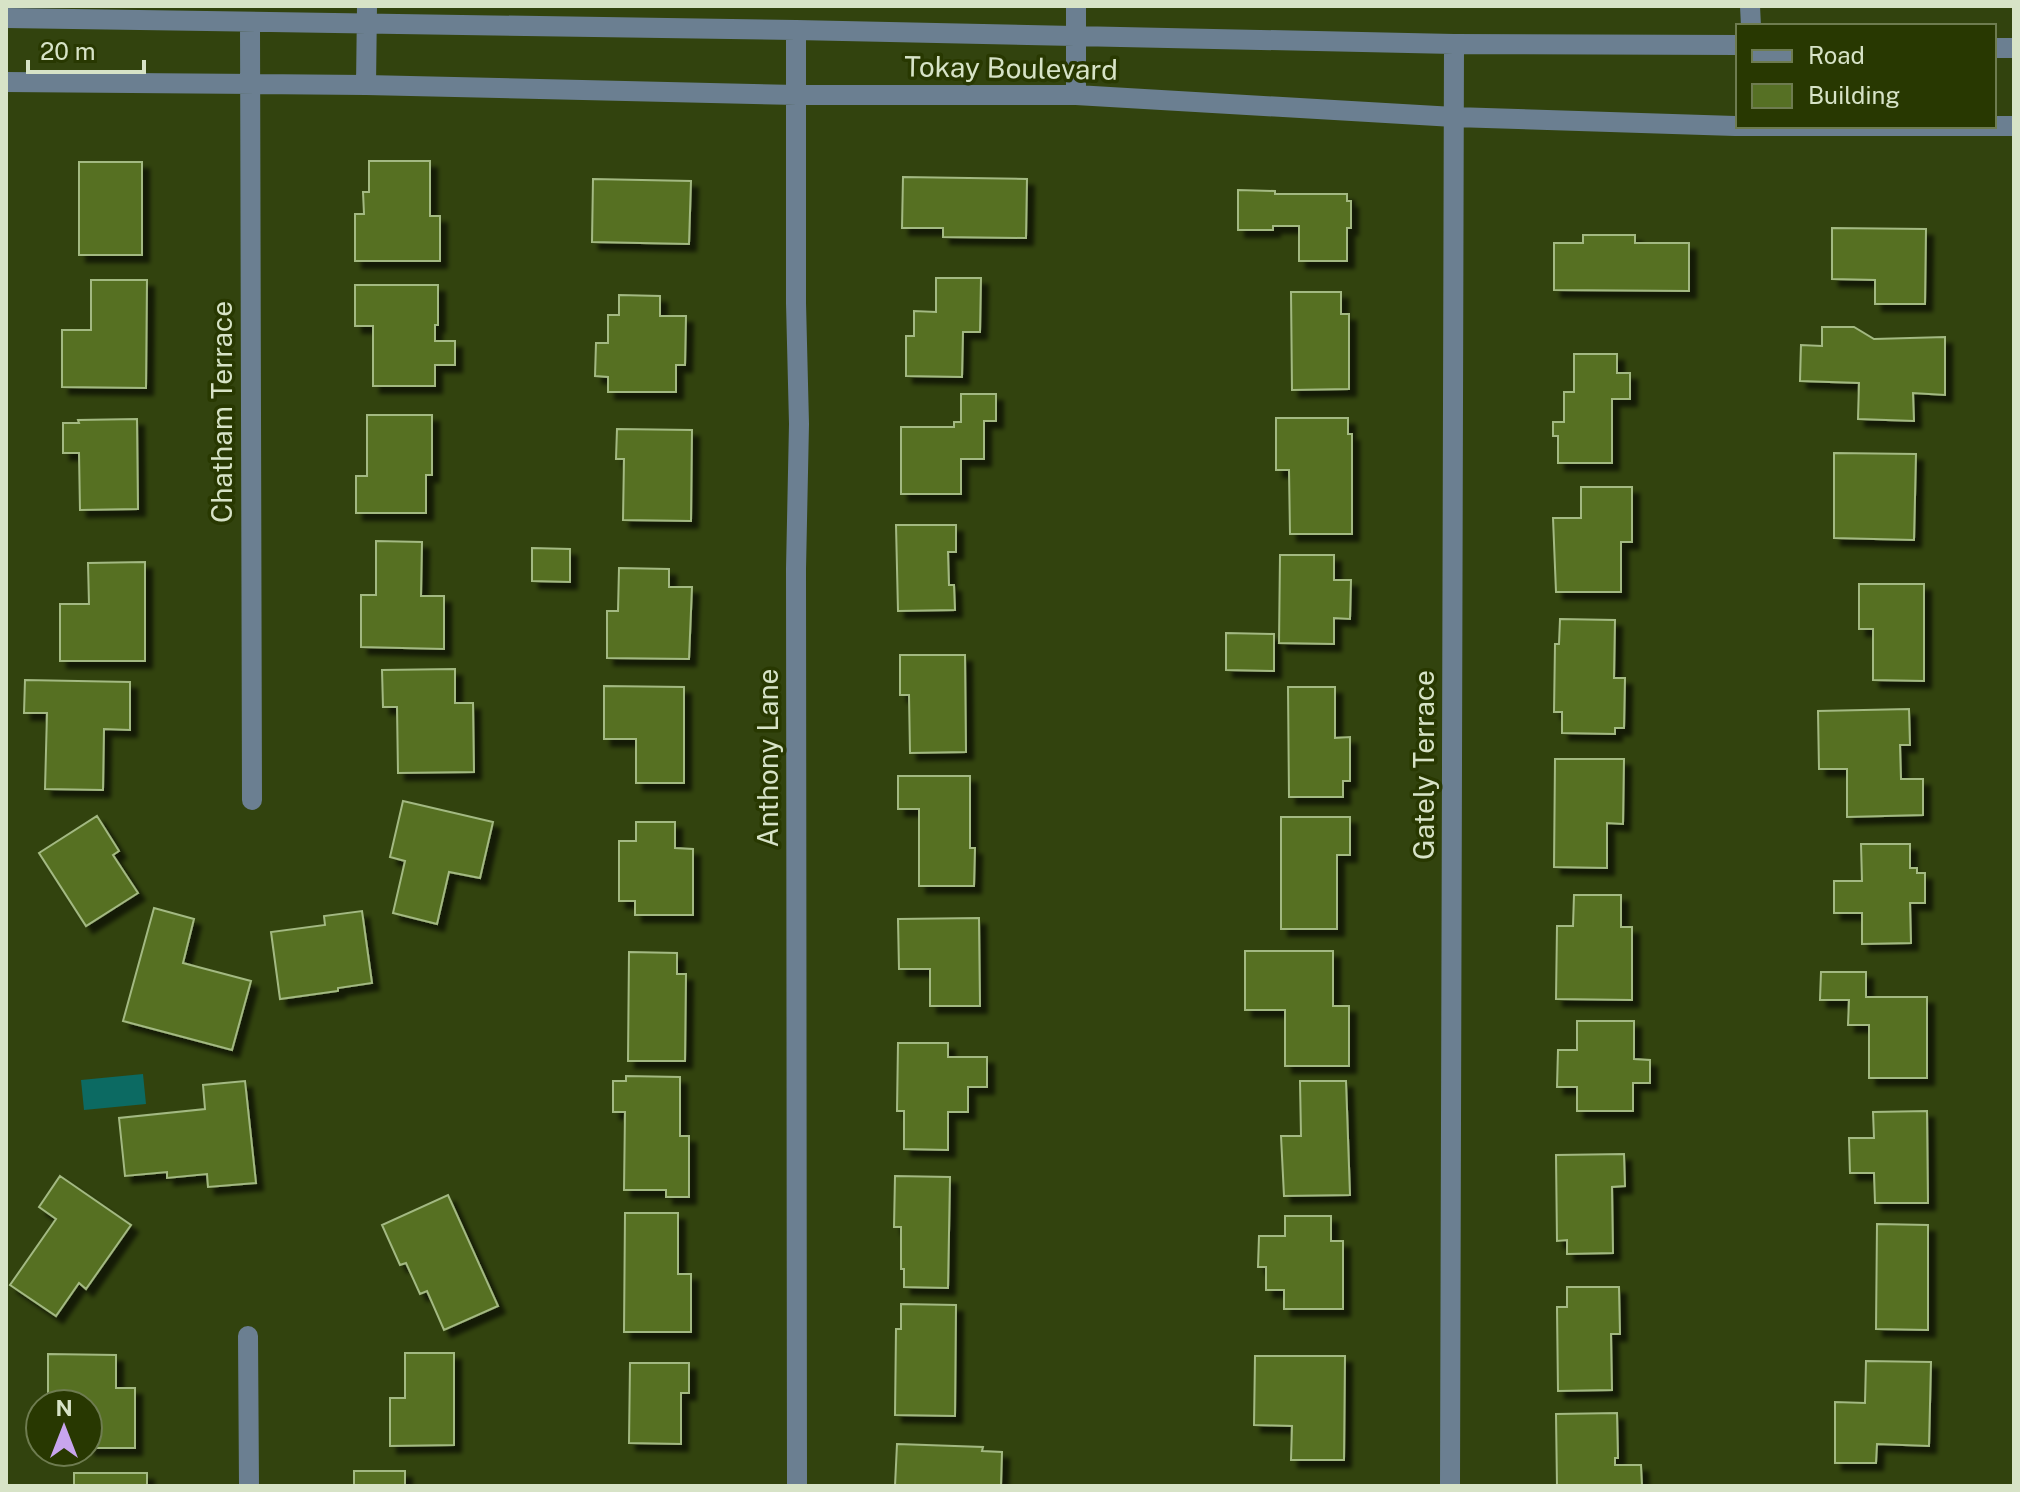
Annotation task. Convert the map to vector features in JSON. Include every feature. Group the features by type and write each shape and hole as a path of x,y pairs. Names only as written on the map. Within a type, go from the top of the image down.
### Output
{"street":[{"path":"1076,6 1076,95"},
{"path":"366,85 367,15"},
{"name":"Tokay Boulevard","path":"6,18 250,24 367,15 1076,37 1454,44 1736,45"},
{"name":"Chatham Terrace","path":"250,24 252,800"},
{"name":"Anthony Lane","path":"796,30 797,1486"},
{"name":"Gately Terrace","path":"1450,1486 1454,44"},
{"name":"Tokay Boulevard","path":"6,82 366,85 797,95 1076,95 1454,117 1736,126"},
{"path":"248,1336 249,1486"}],"water":[{"path":"143,1074 146,1104 84,1110 81,1080"}],"building":[{"path":"369,161 430,161 430,216 440,216 440,261 355,261 355,214 364,214 363,192 369,192"},
{"path":"79,162 142,162 142,255 79,255"},
{"path":"903,177 1027,179 1026,238 943,237 943,228 902,228"},
{"path":"593,179 691,181 689,244 592,242"},
{"path":"1238,190 1275,191 1275,194 1347,194 1347,201 1351,201 1351,228 1347,228 1347,261 1299,261 1299,226 1238,230"},
{"path":"1832,228 1926,229 1925,304 1875,304 1875,280 1832,279"},
{"path":"1583,235 1635,235 1635,243 1689,243 1689,291 1554,290 1554,243 1583,243"},
{"path":"936,278 981,278 980,332 963,332 962,377 906,376 906,336 914,336 914,311 936,312"},
{"path":"91,280 147,280 146,388 62,387 62,330 91,330"},
{"path":"355,285 438,285 435,341 455,341 455,365 435,365 435,386 373,386 373,326 355,326"},
{"path":"1291,292 1341,292 1341,314 1349,314 1349,389 1292,390"},
{"path":"619,295 660,296 660,316 686,316 685,365 676,365 676,392 608,392 608,377 595,376 596,343 608,343 608,315 619,315"},
{"path":"1822,327 1854,327 1874,339 1945,337 1945,395 1913,393 1914,421 1858,419 1859,383 1800,381 1801,345 1822,346"},
{"path":"1574,354 1617,354 1617,373 1630,373 1630,399 1612,399 1612,463 1558,463 1558,436 1553,436 1553,422 1564,422 1564,392 1574,392"},
{"path":"961,394 996,394 996,421 984,421 984,459 961,459 961,494 901,494 901,427 954,427 954,422 961,422"},
{"path":"367,415 432,415 432,475 426,475 426,513 356,513 356,476 367,476"},
{"path":"1276,418 1348,418 1348,434 1352,434 1352,534 1290,534 1289,470 1276,470"},
{"path":"137,419 138,509 80,510 79,453 63,453 63,423"},
{"path":"617,429 692,430 691,521 623,520 624,459 616,459"},
{"path":"1834,453 1916,454 1914,540 1834,538"},
{"path":"1581,487 1632,487 1632,542 1621,542 1621,592 1556,592 1553,518 1581,518"},
{"path":"896,525 956,525 956,552 948,552 949,585 954,585 955,610 898,611"},
{"path":"376,541 422,542 421,596 444,596 444,649 361,647 361,595 376,595"},
{"path":"532,548 570,549 570,582 532,581"},
{"path":"1280,555 1334,555 1334,580 1351,580 1350,619 1334,618 1334,644 1279,643"},
{"path":"145,562 145,661 60,661 60,604 89,604 88,563"},
{"path":"619,568 669,569 669,587 692,587 689,659 607,658 607,611 618,611"},
{"path":"1859,584 1924,584 1924,681 1873,680 1873,629 1859,629"},
{"path":"1560,619 1615,620 1614,678 1625,678 1624,728 1615,728 1615,734 1562,733 1562,712 1554,712 1555,644 1559,644"},
{"path":"1226,633 1274,634 1274,671 1226,670"},
{"path":"900,655 965,655 966,752 910,753 909,695 900,695"},
{"path":"455,669 455,703 473,703 474,772 398,773 397,707 383,707 382,670"},
{"path":"25,680 130,682 130,730 104,729 103,790 45,789 47,713 24,713"},
{"path":"604,686 684,687 684,783 636,783 636,739 604,739"},
{"path":"1288,687 1335,687 1335,738 1350,737 1350,781 1343,781 1343,797 1289,797"},
{"path":"1909,709 1910,745 1900,745 1901,779 1923,779 1923,815 1847,817 1847,769 1819,769 1818,711"},
{"path":"1555,759 1624,759 1623,824 1607,823 1607,868 1554,867"},
{"path":"898,776 970,776 970,848 975,848 974,886 919,886 919,809 898,809"},
{"path":"403,801 493,822 480,878 449,872 437,924 393,913 405,861 390,857"},
{"path":"97,816 119,851 113,855 138,893 86,926 39,853"},
{"path":"1281,817 1350,817 1350,855 1337,855 1337,929 1281,929"},
{"path":"636,822 675,822 675,848 693,849 693,915 635,915 635,901 619,901 619,841 636,841"},
{"path":"1861,844 1910,844 1910,868 1917,868 1917,873 1925,873 1925,903 1910,903 1911,943 1862,944 1862,913 1834,913 1834,881 1862,881"},
{"path":"1574,895 1621,895 1621,927 1632,927 1632,1000 1556,999 1557,926 1573,926"},
{"path":"154,908 194,919 183,963 251,981 232,1050 123,1021"},
{"path":"362,911 372,983 280,999 271,932 325,925 324,916"},
{"path":"979,918 980,1006 930,1006 930,969 899,969 898,919"},
{"path":"1245,951 1333,951 1333,1006 1349,1006 1349,1066 1285,1066 1285,1010 1245,1010"},
{"path":"629,952 677,953 677,974 686,974 685,1061 628,1061"},
{"path":"1821,972 1866,972 1866,997 1927,997 1927,1078 1869,1078 1869,1025 1848,1025 1849,1000 1820,1000"},
{"path":"1577,1021 1634,1021 1634,1059 1650,1060 1650,1083 1633,1083 1633,1111 1577,1111 1577,1087 1557,1087 1558,1050 1577,1050"},
{"path":"898,1043 948,1043 948,1057 987,1057 987,1087 968,1087 968,1112 948,1112 948,1150 904,1149 904,1111 897,1111"},
{"path":"626,1076 680,1077 680,1136 689,1136 689,1197 666,1197 666,1190 624,1190 625,1112 613,1112 613,1081 626,1081"},
{"path":"245,1081 256,1183 208,1187 207,1174 167,1178 167,1172 125,1176 119,1118 205,1109 203,1085"},
{"path":"1300,1081 1346,1081 1350,1195 1284,1196 1281,1136 1301,1136"},
{"path":"1927,1111 1928,1203 1875,1203 1874,1173 1850,1173 1849,1138 1874,1138 1873,1112"},
{"path":"1624,1154 1625,1186 1612,1187 1613,1253 1567,1254 1567,1240 1557,1241 1556,1155"},
{"path":"60,1176 131,1225 86,1289 79,1283 56,1316 10,1285 56,1219 39,1207"},
{"path":"895,1176 950,1177 948,1288 904,1287 901,1227 894,1227"},
{"path":"448,1195 498,1306 444,1330 427,1291 420,1294 406,1263 400,1265 382,1225"},
{"path":"625,1213 678,1213 678,1274 691,1274 691,1332 624,1332"},
{"path":"1285,1216 1331,1216 1331,1241 1343,1241 1343,1309 1284,1309 1284,1290 1266,1290 1266,1267 1258,1267 1259,1236 1285,1236"},
{"path":"1877,1224 1928,1225 1928,1330 1876,1329"},
{"path":"1567,1287 1619,1287 1620,1334 1611,1334 1612,1390 1558,1391 1557,1307 1567,1307"},
{"path":"901,1304 956,1305 955,1416 895,1415 896,1329 901,1329"},
{"path":"405,1353 454,1353 454,1445 390,1446 390,1398 405,1398"},
{"path":"48,1354 116,1355 116,1388 135,1388 135,1448 104,1448 104,1388 48,1388"},
{"path":"1255,1356 1345,1356 1344,1460 1291,1460 1292,1426 1254,1425"},
{"path":"1866,1361 1931,1362 1929,1446 1877,1444 1876,1463 1835,1463 1835,1402 1865,1403"},
{"path":"630,1363 689,1363 689,1393 681,1393 681,1444 629,1443"},
{"path":"1617,1413 1618,1458 1615,1458 1615,1465 1641,1465 1642,1486 1557,1486 1556,1414"},
{"path":"897,1444 983,1447 982,1451 1002,1452 1001,1485 895,1486"},
{"path":"354,1471 405,1471 405,1486 354,1486"},
{"path":"74,1473 147,1473 147,1486 74,1486"}]}
